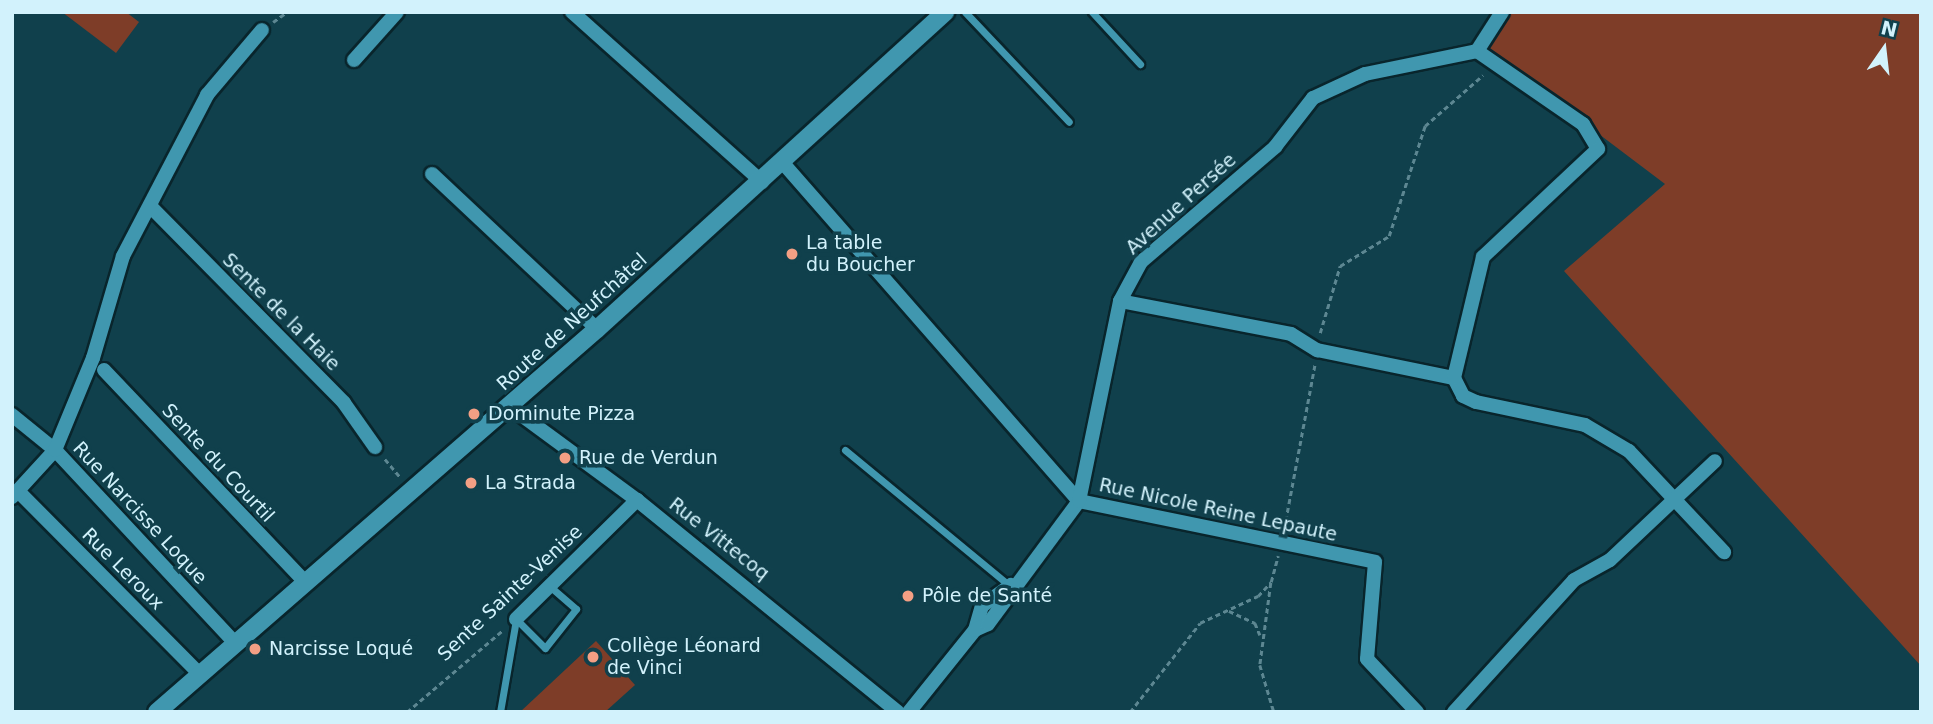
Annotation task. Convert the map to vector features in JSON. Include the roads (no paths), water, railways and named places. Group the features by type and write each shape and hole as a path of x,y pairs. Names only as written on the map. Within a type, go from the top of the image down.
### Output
{"main road":[{"name":"Route de Neufchâtel","path":"157,712 597,329 783,163 945,12"}],"street":[{"path":"354,60 397,12"},
{"path":"572,12 762,182"},
{"path":"1502,12 1477,51 1500,64 1583,124 1598,149 1483,257 1454,378 1463,396 1476,402 1566,420 1606,435 1675,498 1724,552"},
{"path":"15,494 55,450 93,358 124,256 153,209 207,96 262,30"},
{"name":"Avenue Persée","path":"909,712 975,630 988,624 1011,585 1079,501 1120,301 1141,262 1275,147 1313,98 1365,74 1477,51"},
{"name":"Rue Nicole Reine Lepaute","path":"783,163 1079,501 1375,562 1367,659 1417,712"},
{"path":"432,174 597,329"},
{"name":"Sente de la Haie","path":"153,209 344,403 376,447"},
{"path":"1120,301 1291,334 1317,350 1454,378"},
{"name":"Sente du Courtil","path":"104,370 305,582"},
{"name":"Rue Vittecoq","path":"509,407 637,500 898,712"},
{"name":"Rue Narcisse Loque","path":"12,415 55,450 235,643"},
{"path":"1454,712 1574,580 1610,560 1715,461"},
{"name":"Rue Leroux","path":"15,494 200,674"},
{"name":"Sente Sainte-Venise","path":"516,619 637,500"}],"lane":[{"path":"965,12 1069,122"},
{"path":"1092,12 1140,64"},
{"path":"845,450 1011,585"},
{"path":"516,619 545,648 576,608 550,586"},
{"path":"500,712 516,619"}],"place":[{"name":"La table du Boucher","path":"792,254"},
{"name":"Dominute Pizza","path":"474,414"},
{"name":"Rue de Verdun","path":"565,458"},
{"name":"La Strada","path":"471,483"},
{"name":"Pôle de Santé","path":"908,596"},
{"name":"Narcisse Loqué","path":"255,649"},
{"name":"Collège Léonard de Vinci","path":"593,657"}]}
